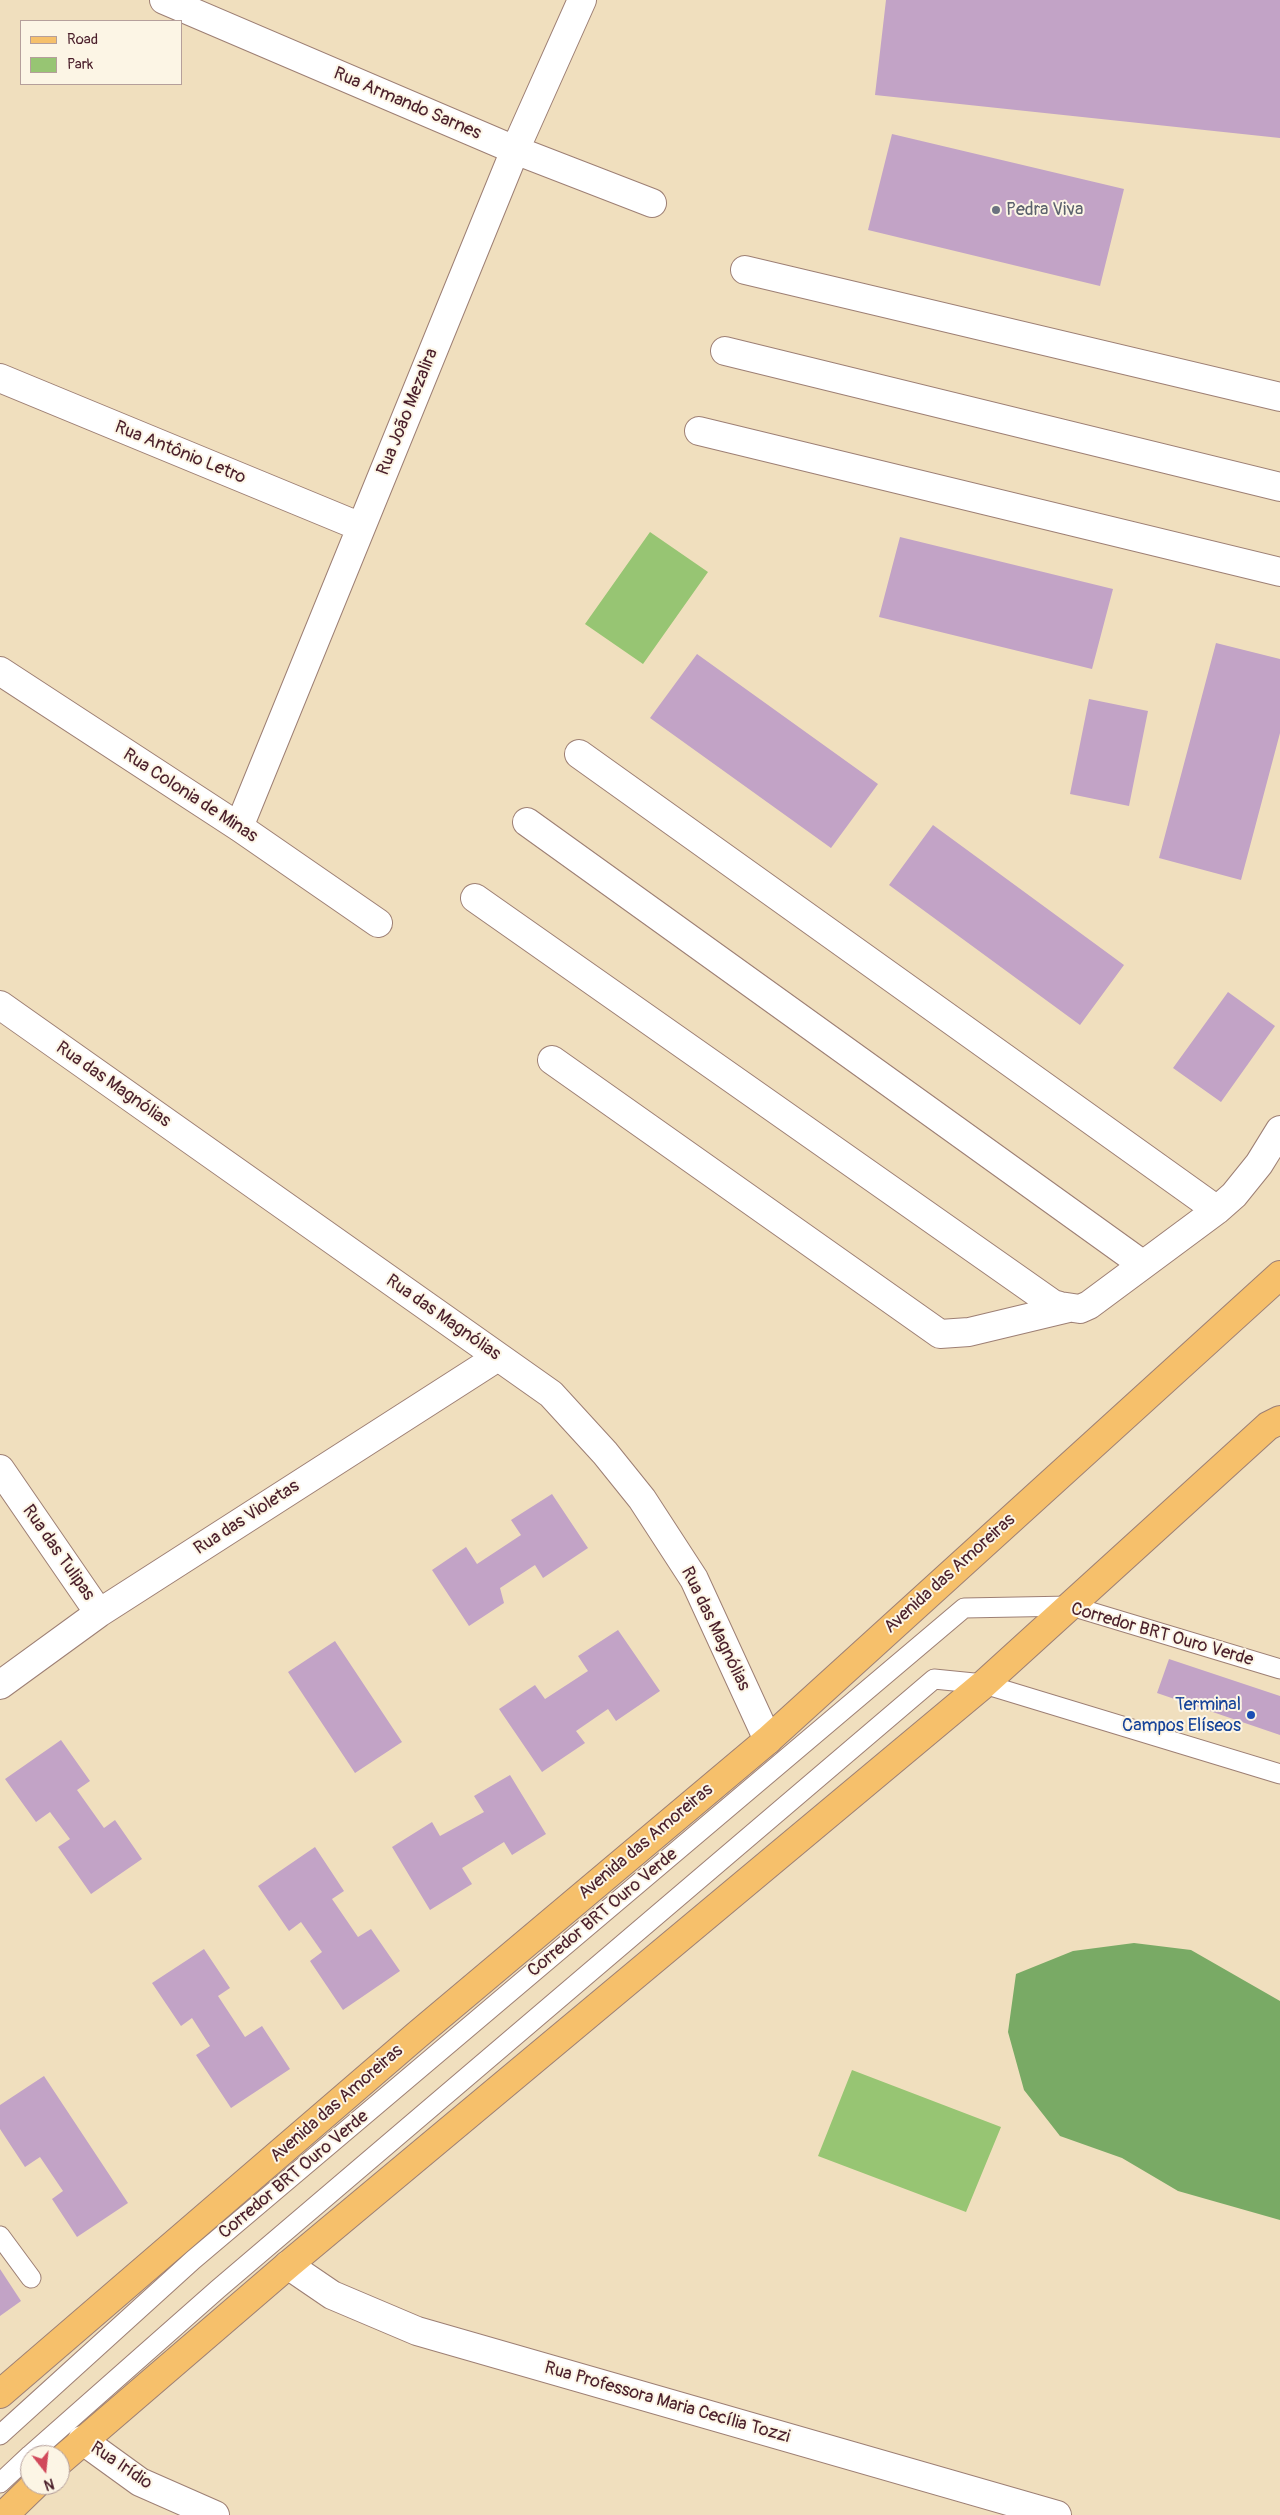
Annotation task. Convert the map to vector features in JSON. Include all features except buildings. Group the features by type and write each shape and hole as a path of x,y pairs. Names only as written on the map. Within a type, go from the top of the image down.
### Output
{"main road":[{"name":"Avenida das Amoreiras","path":"0,2394 410,2042 768,1740 1280,1276"},
{"path":"70,2451 288,2265 984,1684 1268,1426 1280,1420"},
{"path":"4,2515 25,2495"}],"street":[{"name":"Rua Armando Sarnes","path":"164,0 515,150 652,203"},
{"name":"Rua João Mezalira","path":"239,827 515,150 582,0"},
{"path":"745,270 1280,397"},
{"path":"725,351 1280,487"},
{"name":"Rua Antônio Letro","path":"0,378 361,528"},
{"path":"699,431 1280,572"},
{"name":"Rua Colonia de Minas","path":"0,671 239,827 378,923"},
{"path":"579,754 1217,1210"},
{"path":"527,822 1142,1264"},
{"path":"475,898 1053,1304 1069,1308"},
{"name":"Rua das Magnólias","path":"0,1005 551,1394 605,1453 642,1499 694,1579 768,1740"},
{"path":"552,1060 940,1334 970,1332 1089,1305 1217,1210 1234,1195 1259,1164 1280,1130"},
{"name":"Rua das Violetas","path":"0,1685 99,1613 498,1357"},
{"name":"Rua das Tulipas","path":"0,1468 99,1613"},
{"name":"Rua Professora Maria Cecília Tozzi","path":"288,2265 332,2295 416,2332 1057,2515"},
{"name":"Rua Irídio","path":"82,2440 140,2482 215,2515"}],"lane":[{"name":"Corredor BRT Ouro Verde","path":"0,2435 193,2260 964,1608 1071,1606 1280,1669"},
{"name":"Corredor BRT Ouro Verde","path":"41,2445 226,2282 934,1679 984,1684 1280,1774"},
{"path":"0,2236 31,2278"},
{"name":"Corredor BRT Ouro Verde","path":"0,2483 20,2464"}],"green space":[{"path":"650,532 708,572 643,664 585,624"},
{"path":"1134,1943 1191,1950 1280,2001 1280,2220 1178,2191 1122,2158 1060,2136 1024,2090 1008,2032 1016,1974 1073,1951"},
{"path":"852,2070 1001,2127 966,2212 818,2156"}],"place":[{"name":"Pedra Viva","path":"996,210"},
{"name":"Terminal Campos Elíseos","path":"1251,1715"}]}
